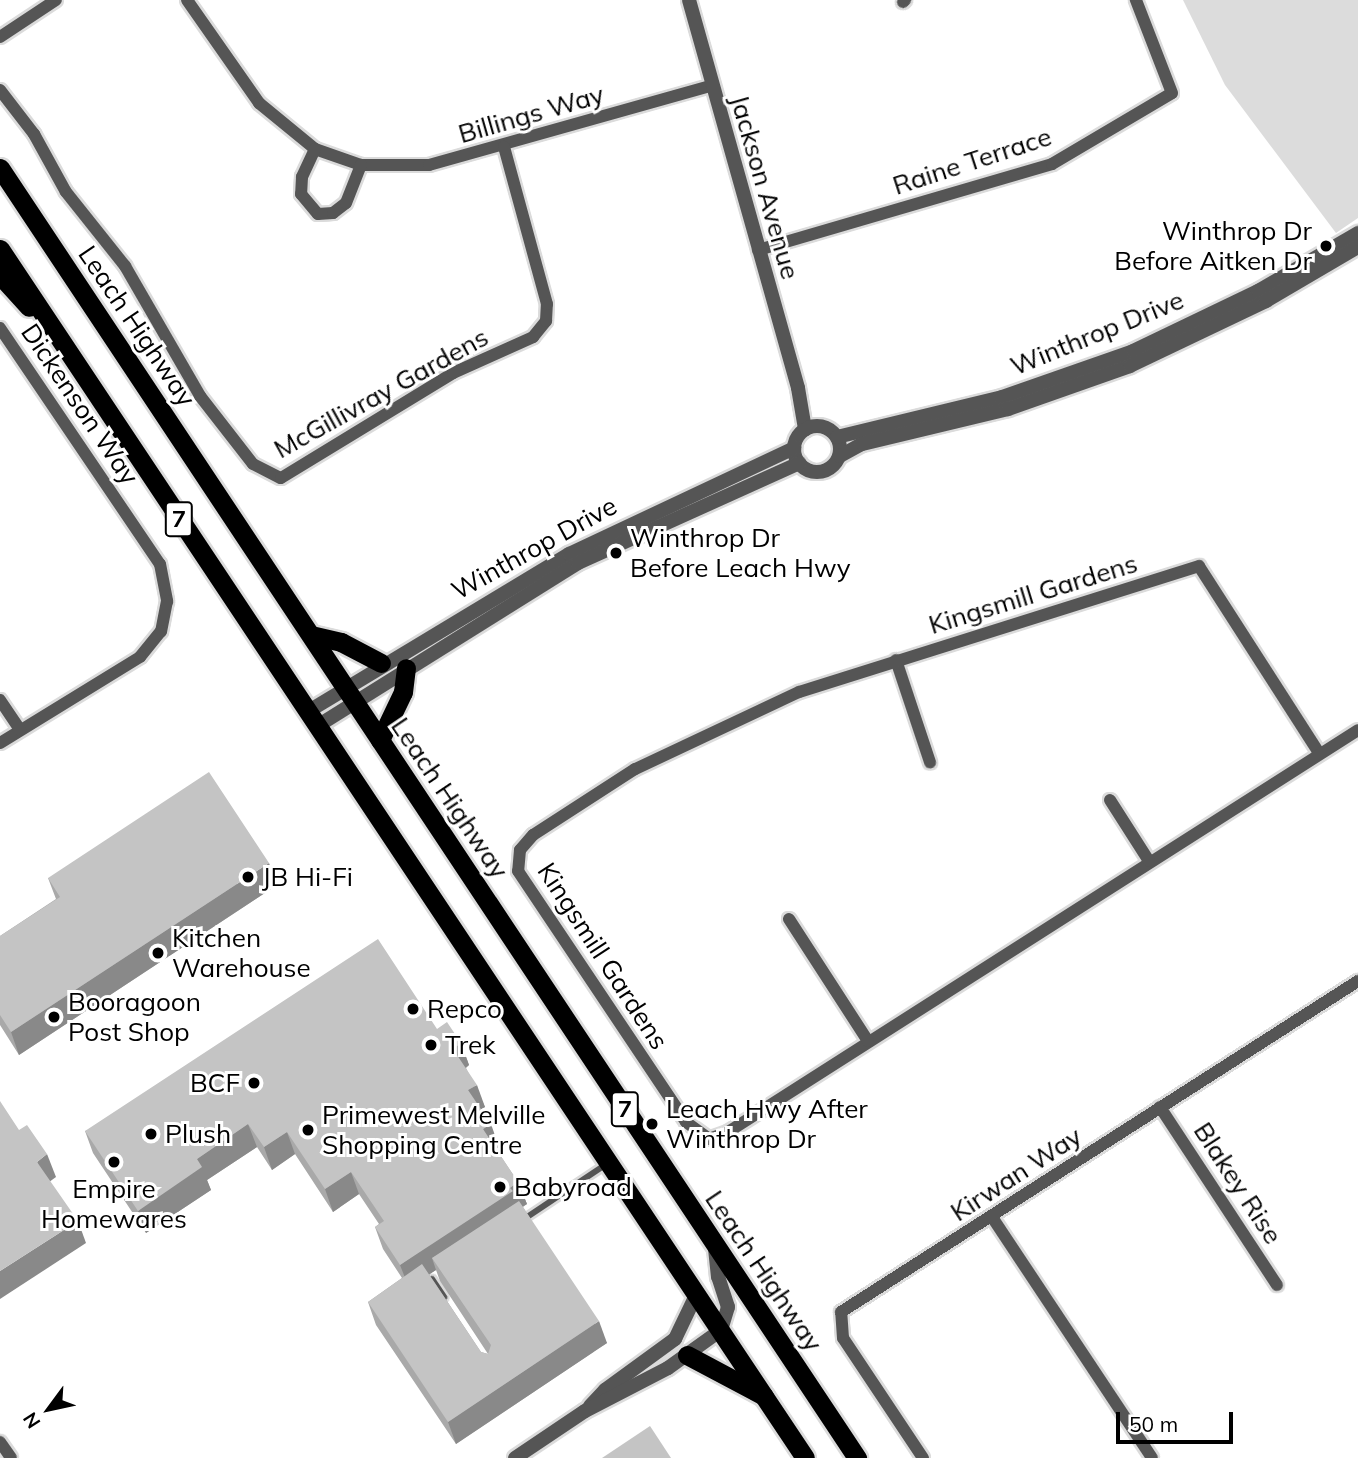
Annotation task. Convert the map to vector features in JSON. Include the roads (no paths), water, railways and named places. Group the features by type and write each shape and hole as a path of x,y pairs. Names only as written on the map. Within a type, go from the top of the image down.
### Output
{"highway":[{"name":"Leach Highway","path":"0,168 857,1458"},
{"name":"7","path":"0,249 805,1458"},
{"path":"0,275 50,327"},
{"path":"311,635 341,642 381,663"},
{"path":"380,740 403,692 406,668"},
{"path":"687,1356 765,1397"}],"street":[{"path":"0,37 56,0"},
{"name":"Billings Way","path":"187,0 259,103 315,149 361,165 429,165 504,147 710,86"},
{"name":"Jackson Avenue","path":"689,0 710,86 812,428"},
{"name":"Raine Terrace","path":"758,250 1052,164 1172,93 1136,0"},
{"name":"McGillivray Gardens","path":"0,90 34,134 66,192 125,266 200,396 253,464 281,478 453,373 533,337 546,321 547,304 504,147"},
{"path":"315,149 302,177 301,194 318,214 333,213 346,203 361,165"},
{"name":"Winthrop Drive","path":"837,437 1002,397 1133,351 1258,291 1358,233"},
{"name":"Winthrop Drive","path":"840,456 862,444 1008,409 1130,366 1278,295 1358,247"},
{"name":"Dickenson Way","path":"0,328 160,564 167,601 161,631 140,657 0,743"},
{"path":"812,428 837,437 840,456 831,467 818,472 797,456 812,428"},
{"name":"Winthrop Drive","path":"314,718 350,694 406,668 578,563 797,456"},
{"name":"Winthrop Drive","path":"350,694 381,663 569,554 797,456"},
{"name":"Kingsmill Gardens","path":"1319,753 1199,566 799,692 635,769 533,835 516,859 517,871 698,1133 709,1139 728,1132 1358,730"},
{"path":"896,660 930,762"},
{"path":"0,700 20,730"},
{"path":"1110,800 1149,861"},
{"path":"789,919 868,1041"},
{"name":"Kirwan Way","path":"923,1458 843,1338 841,1312 1358,981"},
{"name":"Blakey Rise","path":"1160,1107 1278,1285"},
{"path":"992,1217 1152,1458"},
{"path":"515,1458 585,1412 687,1356 721,1330 729,1307 718,1277 715,1245"},
{"path":"585,1412 605,1390 675,1339 697,1293"},
{"path":"0,1442 11,1458"}],"lane":[{"path":"511,1227 609,1162"},
{"path":"424,1284 443,1272"},
{"path":"432,1279 448,1302"}],"place":[{"name":"Winthrop Dr Before Aitken Dr","path":"1326,246"},
{"name":"Winthrop Dr Before Leach Hwy","path":"616,553"},
{"name":"JB Hi-Fi","path":"248,877"},
{"name":"Kitchen Warehouse","path":"158,953"},
{"name":"Repco","path":"413,1009"},
{"name":"Booragoon Post Shop","path":"54,1017"},
{"name":"Trek","path":"431,1045"},
{"name":"BCF","path":"254,1083"},
{"name":"Leach Hwy After Winthrop Dr","path":"652,1124"},
{"name":"Primewest Melville Shopping Centre","path":"308,1130"},
{"name":"Plush","path":"151,1134"},
{"name":"Empire Homewares","path":"114,1162"},
{"name":"Babyroad","path":"500,1187"}]}
